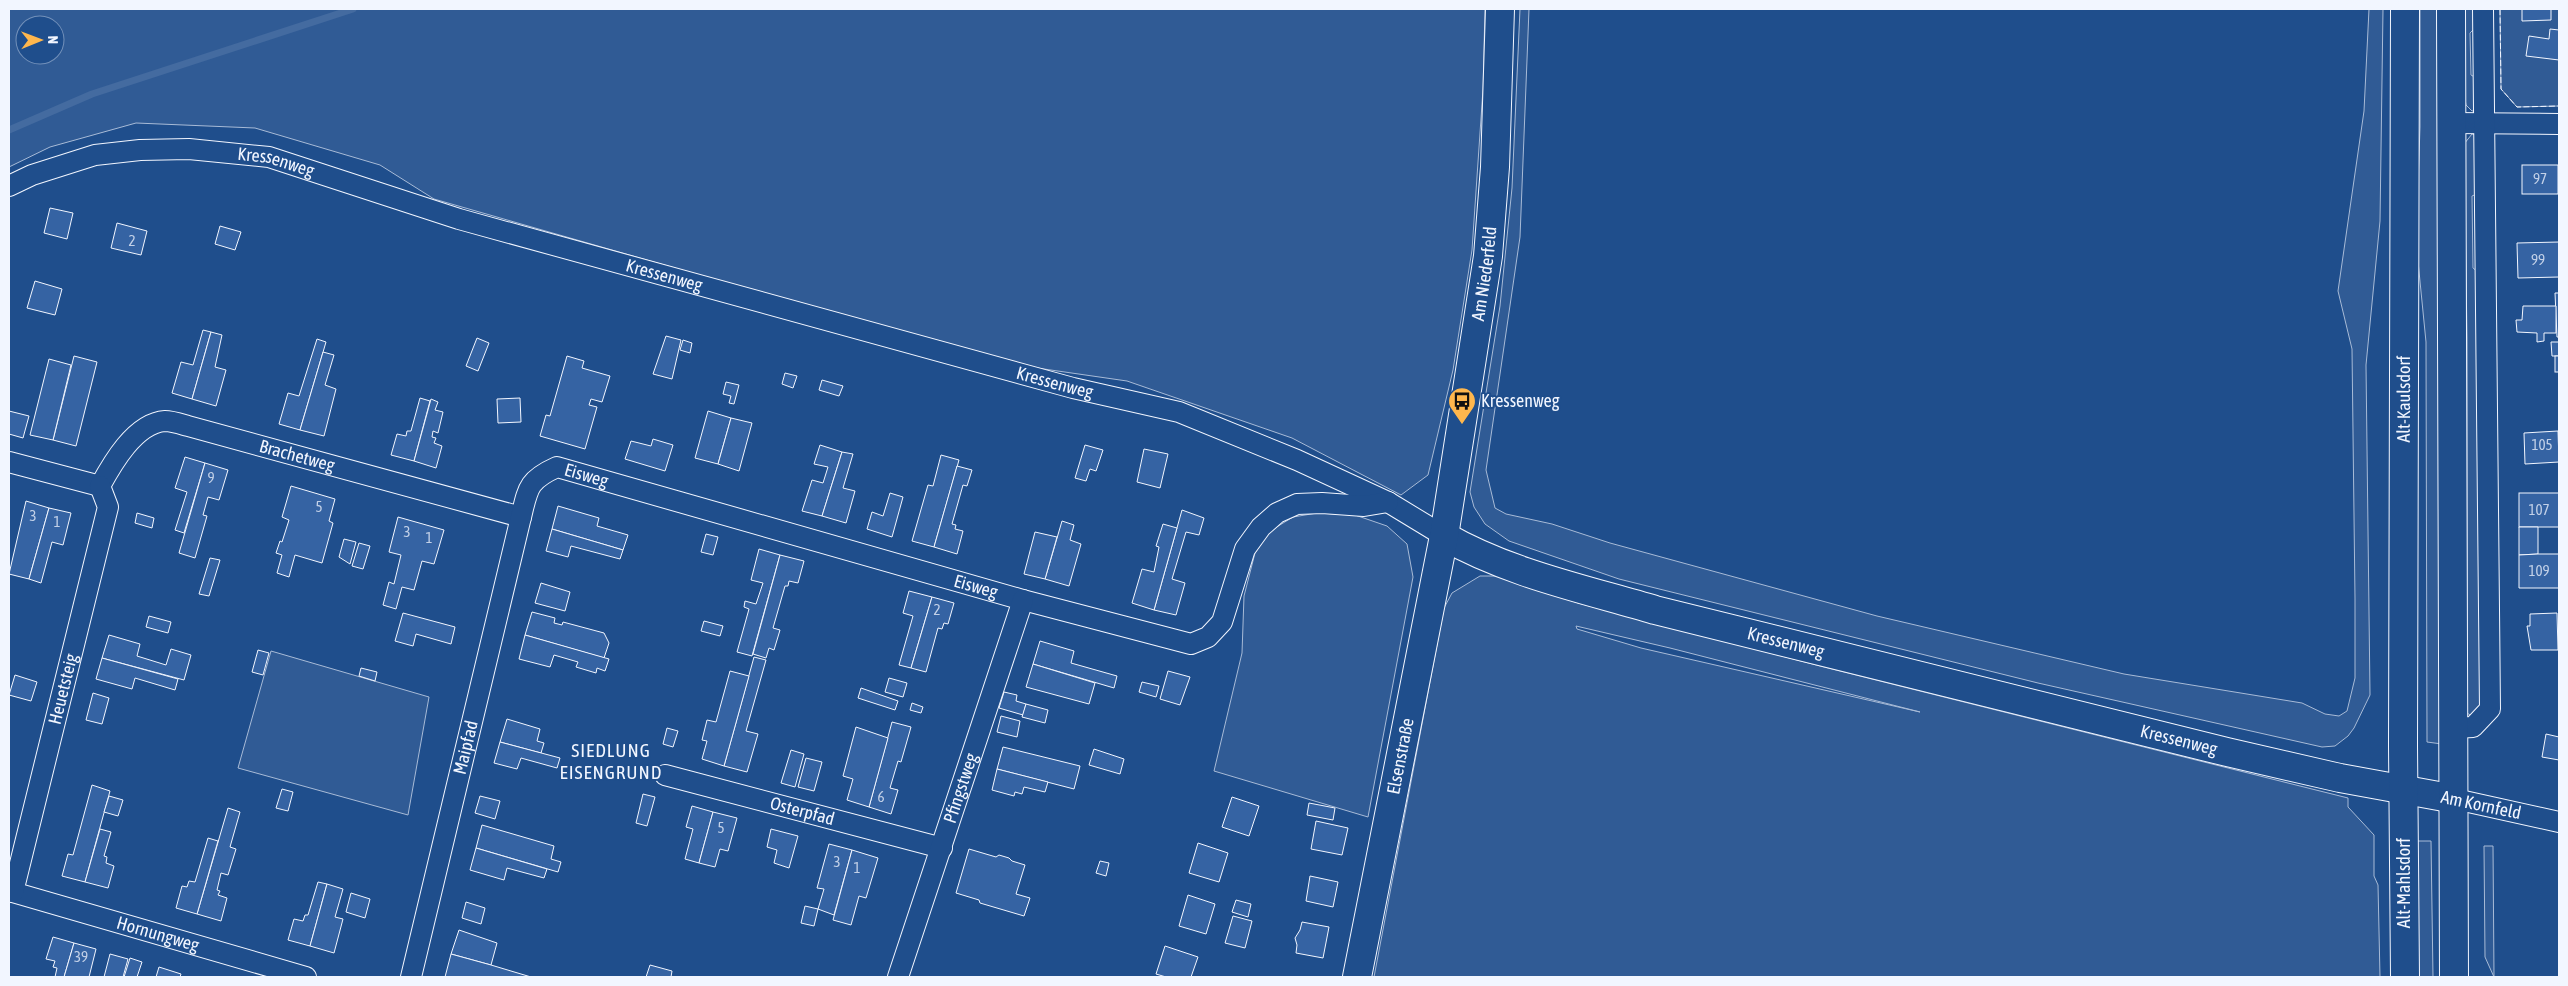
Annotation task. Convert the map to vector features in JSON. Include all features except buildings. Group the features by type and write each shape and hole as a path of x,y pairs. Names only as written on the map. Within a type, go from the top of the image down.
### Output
{"street":[{"name":"Am Niederfeld","path":"1444,536 1488,256 1495,167 1500,9"},
{"name":"Alt-Kaulsdorf","path":"2403,789 2405,9"},
{"path":"2451,9 2455,799 2454,977"},
{"path":"2454,728 2473,728 2490,709 2482,9"},
{"path":"2452,123 2559,124"},
{"name":"Kressenweg","path":"9,186 32,175 95,155 140,150 189,149 269,157 459,219 1073,388 1179,412 1296,460 1388,502 1444,536 1481,555 1565,584 1655,610 2236,754 2340,778 2403,789"},
{"name":"Brachetweg","path":"100,486 116,457 146,427 164,421 521,517"},
{"path":"9,462 100,486"},
{"name":"Eisweg","path":"521,517 528,490 539,475 557,467 1023,600 1191,644 1208,637 1222,622 1245,549 1260,527 1277,514 1296,504 1322,503 1364,506 1388,502"},
{"name":"Heuetsteig","path":"11,892 108,507 100,486"},
{"name":"Maipfad","path":"411,977 521,517"},
{"name":"Elsenstraße","path":"1357,977 1444,536"},
{"name":"Pfingstweg","path":"898,977 1023,600"},
{"name":"Osterpfad","path":"665,774 942,848"},
{"name":"Am Kornfeld","path":"2403,789 2559,822"},
{"name":"Alt-Mahlsdorf","path":"2403,789 2405,977"},
{"name":"Hornungweg","path":"11,892 306,977"}],"shaded area":[{"path":"9,9 1485,9 1483,89 1472,250 1453,370 1428,475 1401,495 1292,438 1127,381 1037,368 727,283 434,199 380,165 255,128 136,123 50,147 9,167"},
{"path":"1520,9 1529,9 1520,237 1486,470 1495,508 1506,514 1552,524 1610,543 1877,616 2124,674 2302,703 2325,714 2339,716 2347,711 2355,678 2355,599 2352,349 2338,291 2364,111 2369,9 2383,9 2380,221 2366,365 2370,695 2354,728 2348,736 2335,746 2322,747 2038,683 1619,579 1509,541 1485,524 1474,507 1470,492 1500,306 1512,188"},
{"path":"2420,9 2439,9 2442,744 2427,742 2426,342 2416,241 2420,127"},
{"path":"2464,9 2479,9 2475,28 2470,33 2471,75 2478,79 2477,110 2472,111 2466,105 2464,93"},
{"path":"2500,9 2559,9 2559,106 2517,107 2501,89"},
{"path":"2472,134 2477,135 2479,193 2472,196 2473,268 2478,272 2482,703 2475,718 2467,713 2467,338 2464,144"},
{"path":"1317,513 1355,515 1387,526 1407,544 1413,577 1368,817 1214,771 1242,653 1244,596 1255,553 1270,531 1293,517"},
{"path":"1480,576 1499,576 1578,603 1824,667 2348,798 2348,807 2374,835 2374,876 2378,885 2380,977 1374,977 1444,608 1452,593","holes":["1576,626 1920,712 1641,648 1577,629"]},
{"path":"271,651 429,697 408,815 238,768"},
{"path":"2417,841 2431,841 2433,977 2418,977"},
{"path":"2484,846 2493,846 2494,977 2485,957"}],"waterway":[{"path":"9,130 92,94 353,9"}],"fence":[{"path":"2500,9 2501,89 2517,107 2559,106"}],"place":[{"name":"Kressenweg","path":"1462,425"}],"district":[{"name":"SIEDLUNG EISENGRUND","path":"611,761"}]}
